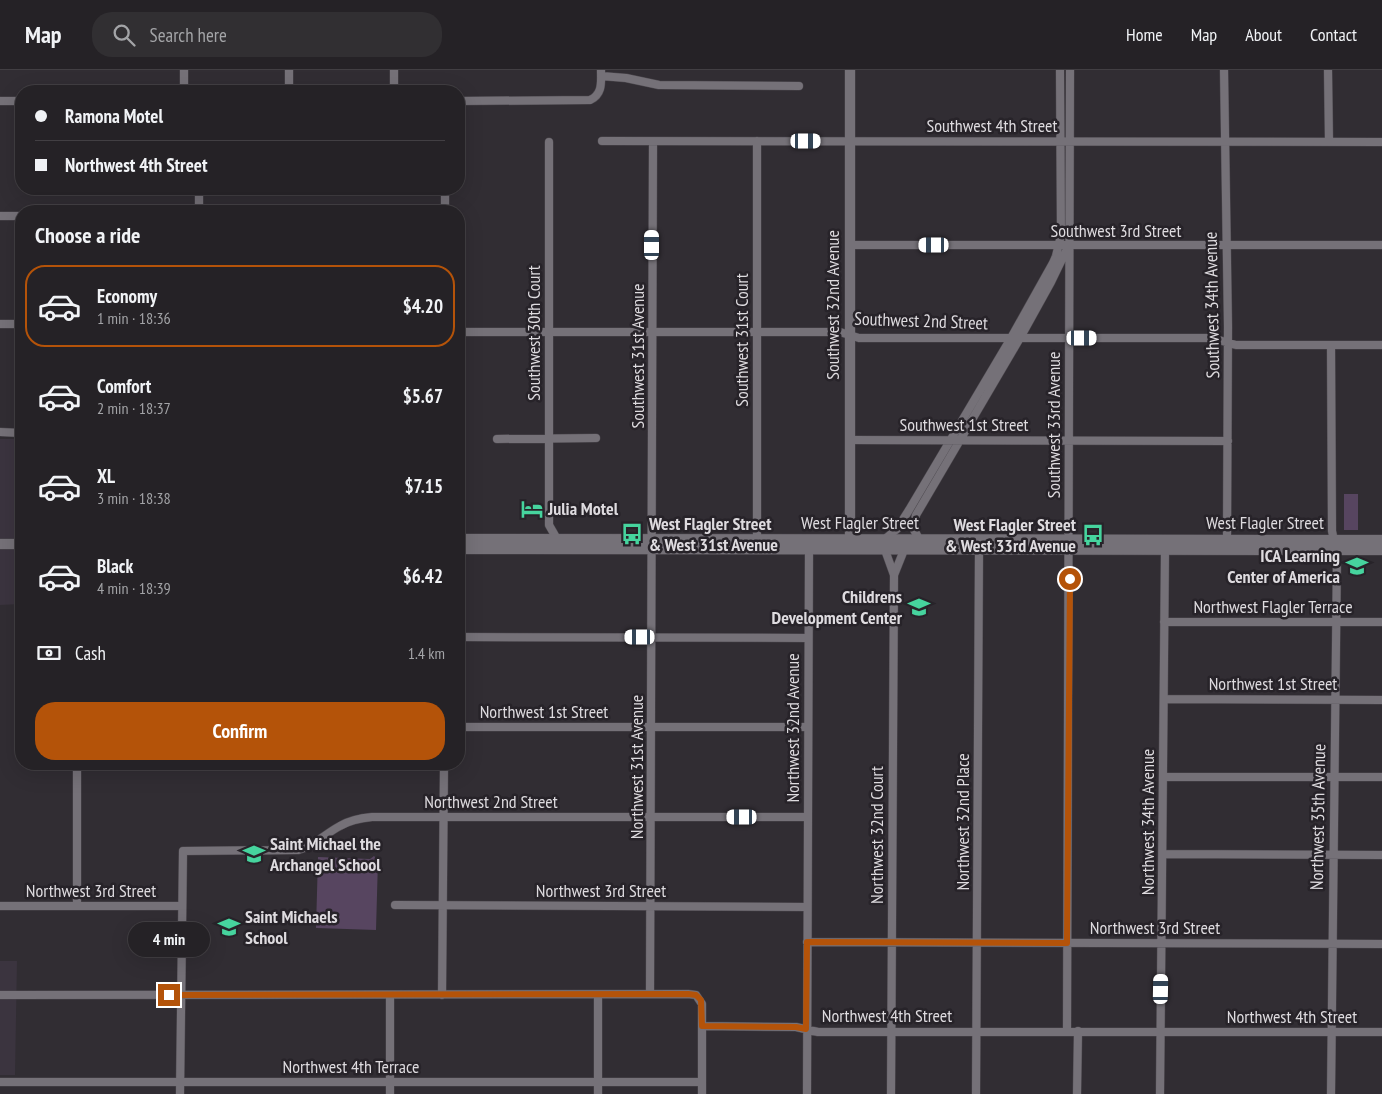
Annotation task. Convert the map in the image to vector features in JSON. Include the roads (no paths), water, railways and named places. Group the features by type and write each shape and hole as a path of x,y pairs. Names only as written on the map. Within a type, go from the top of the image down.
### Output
{"main road":[{"name":"Southwest 32nd Avenue","path":"850,70 850,540"},
{"name":"West Flagler Street","path":"465,539 558,539 652,545 862,550 885,544 919,539 1069,544 1165,550 1334,545 1382,540"},
{"name":"West Flagler Street","path":"465,549 652,545 757,539 850,540 885,544 904,550 979,550 1069,544 1227,540 1334,545 1382,550"},
{"path":"801,540 809,549"},
{"path":"850,540 862,550"},
{"path":"0,544 15,544"}],"street":[{"path":"184,70 184,85"},
{"path":"289,70 289,85"},
{"path":"394,70 394,85"},
{"path":"885,544 899,526 1011,338 1053,263 1061,235 1060,70"},
{"name":"Southwest 33rd Avenue","path":"1067,1031 1070,70"},
{"name":"Southwest 34th Avenue","path":"1224,70 1228,342 1227,540"},
{"path":"1328,70 1329,142"},
{"path":"465,101 586,101 598,95 601,73 660,85 799,86"},
{"path":"0,101 15,101"},
{"name":"Southwest 4th Street","path":"602,141 1382,142"},
{"name":"Southwest 30th Court","path":"543,539 549,525 549,142"},
{"name":"Southwest 31st Avenue","path":"652,545 653,142"},
{"name":"Southwest 31st Court","path":"757,142 757,539"},
{"path":"0,216 15,216"},
{"name":"Southwest 3rd Street","path":"850,245 1382,245"},
{"path":"919,539 913,528 914,520 1020,338 1051,282 1068,245"},
{"path":"1051,282 1062,283 1068,288"},
{"path":"0,324 15,324"},
{"name":"Southwest 2nd Street","path":"465,332 840,332 859,338 1212,338 1236,345 1382,345"},
{"name":"Northwest 35th Avenue","path":"1331,345 1336,622 1331,1094"},
{"path":"0,432 15,432"},
{"path":"497,439 596,438"},
{"name":"Southwest 1st Street","path":"850,440 1228,441"},
{"path":"549,525 558,539"},
{"name":"Northwest 32nd Court","path":"885,544 894,576 891,1094"},
{"name":"Northwest 31st Avenue","path":"650,994 652,545"},
{"name":"Northwest 32nd Avenue","path":"807,942 809,549"},
{"name":"Northwest 32nd Court","path":"894,576 904,550"},
{"name":"Northwest 32nd Place","path":"976,1094 979,550"},
{"name":"Northwest 34th Avenue","path":"1160,1094 1164,854 1165,550"},
{"name":"Northwest Flagler Terrace","path":"1164,622 1382,622"},
{"path":"465,637 808,638"},
{"name":"Northwest 1st Street","path":"1164,699 1382,700"},
{"name":"Northwest 1st Street","path":"465,727 808,727"},
{"path":"77,770 77,906"},
{"path":"442,995 444,770"},
{"path":"1163,776 1382,778"},
{"name":"Northwest 2nd Street","path":"182,906 183,851 298,850 313,844 341,826 364,818 443,816 808,817"},
{"path":"1164,854 1382,855"},
{"name":"Northwest 3rd Street","path":"395,905 807,907"},
{"name":"Northwest 3rd Street","path":"0,906 182,906"},
{"path":"180,1094 182,906"},
{"path":"807,942 807,1094"},
{"name":"Northwest 3rd Street","path":"807,942 1382,944"},
{"path":"0,995 696,995 702,1004 702,1094"},
{"path":"390,995 390,1094"},
{"path":"598,995 598,1094"},
{"name":"Northwest 4th Street","path":"702,1026 796,1027 818,1032 1382,1032"},
{"path":"1078,1032 1078,1094"},
{"name":"Northwest 4th Terrace","path":"0,1082 702,1082"}],"place":[{"name":"Julia Motel","path":"532,509"},
{"name":"West Flagler Street & West 31st Avenue","path":"632,534"},
{"name":"West Flagler Street & West 33rd Avenue","path":"1093,535"},
{"name":"ICA Learning Center of America","path":"1357,566"},
{"name":"Childrens Development Center","path":"919,607"},
{"name":"Saint Michael the Archangel School","path":"254,854"},
{"name":"Saint Michaels School","path":"229,927"}]}
